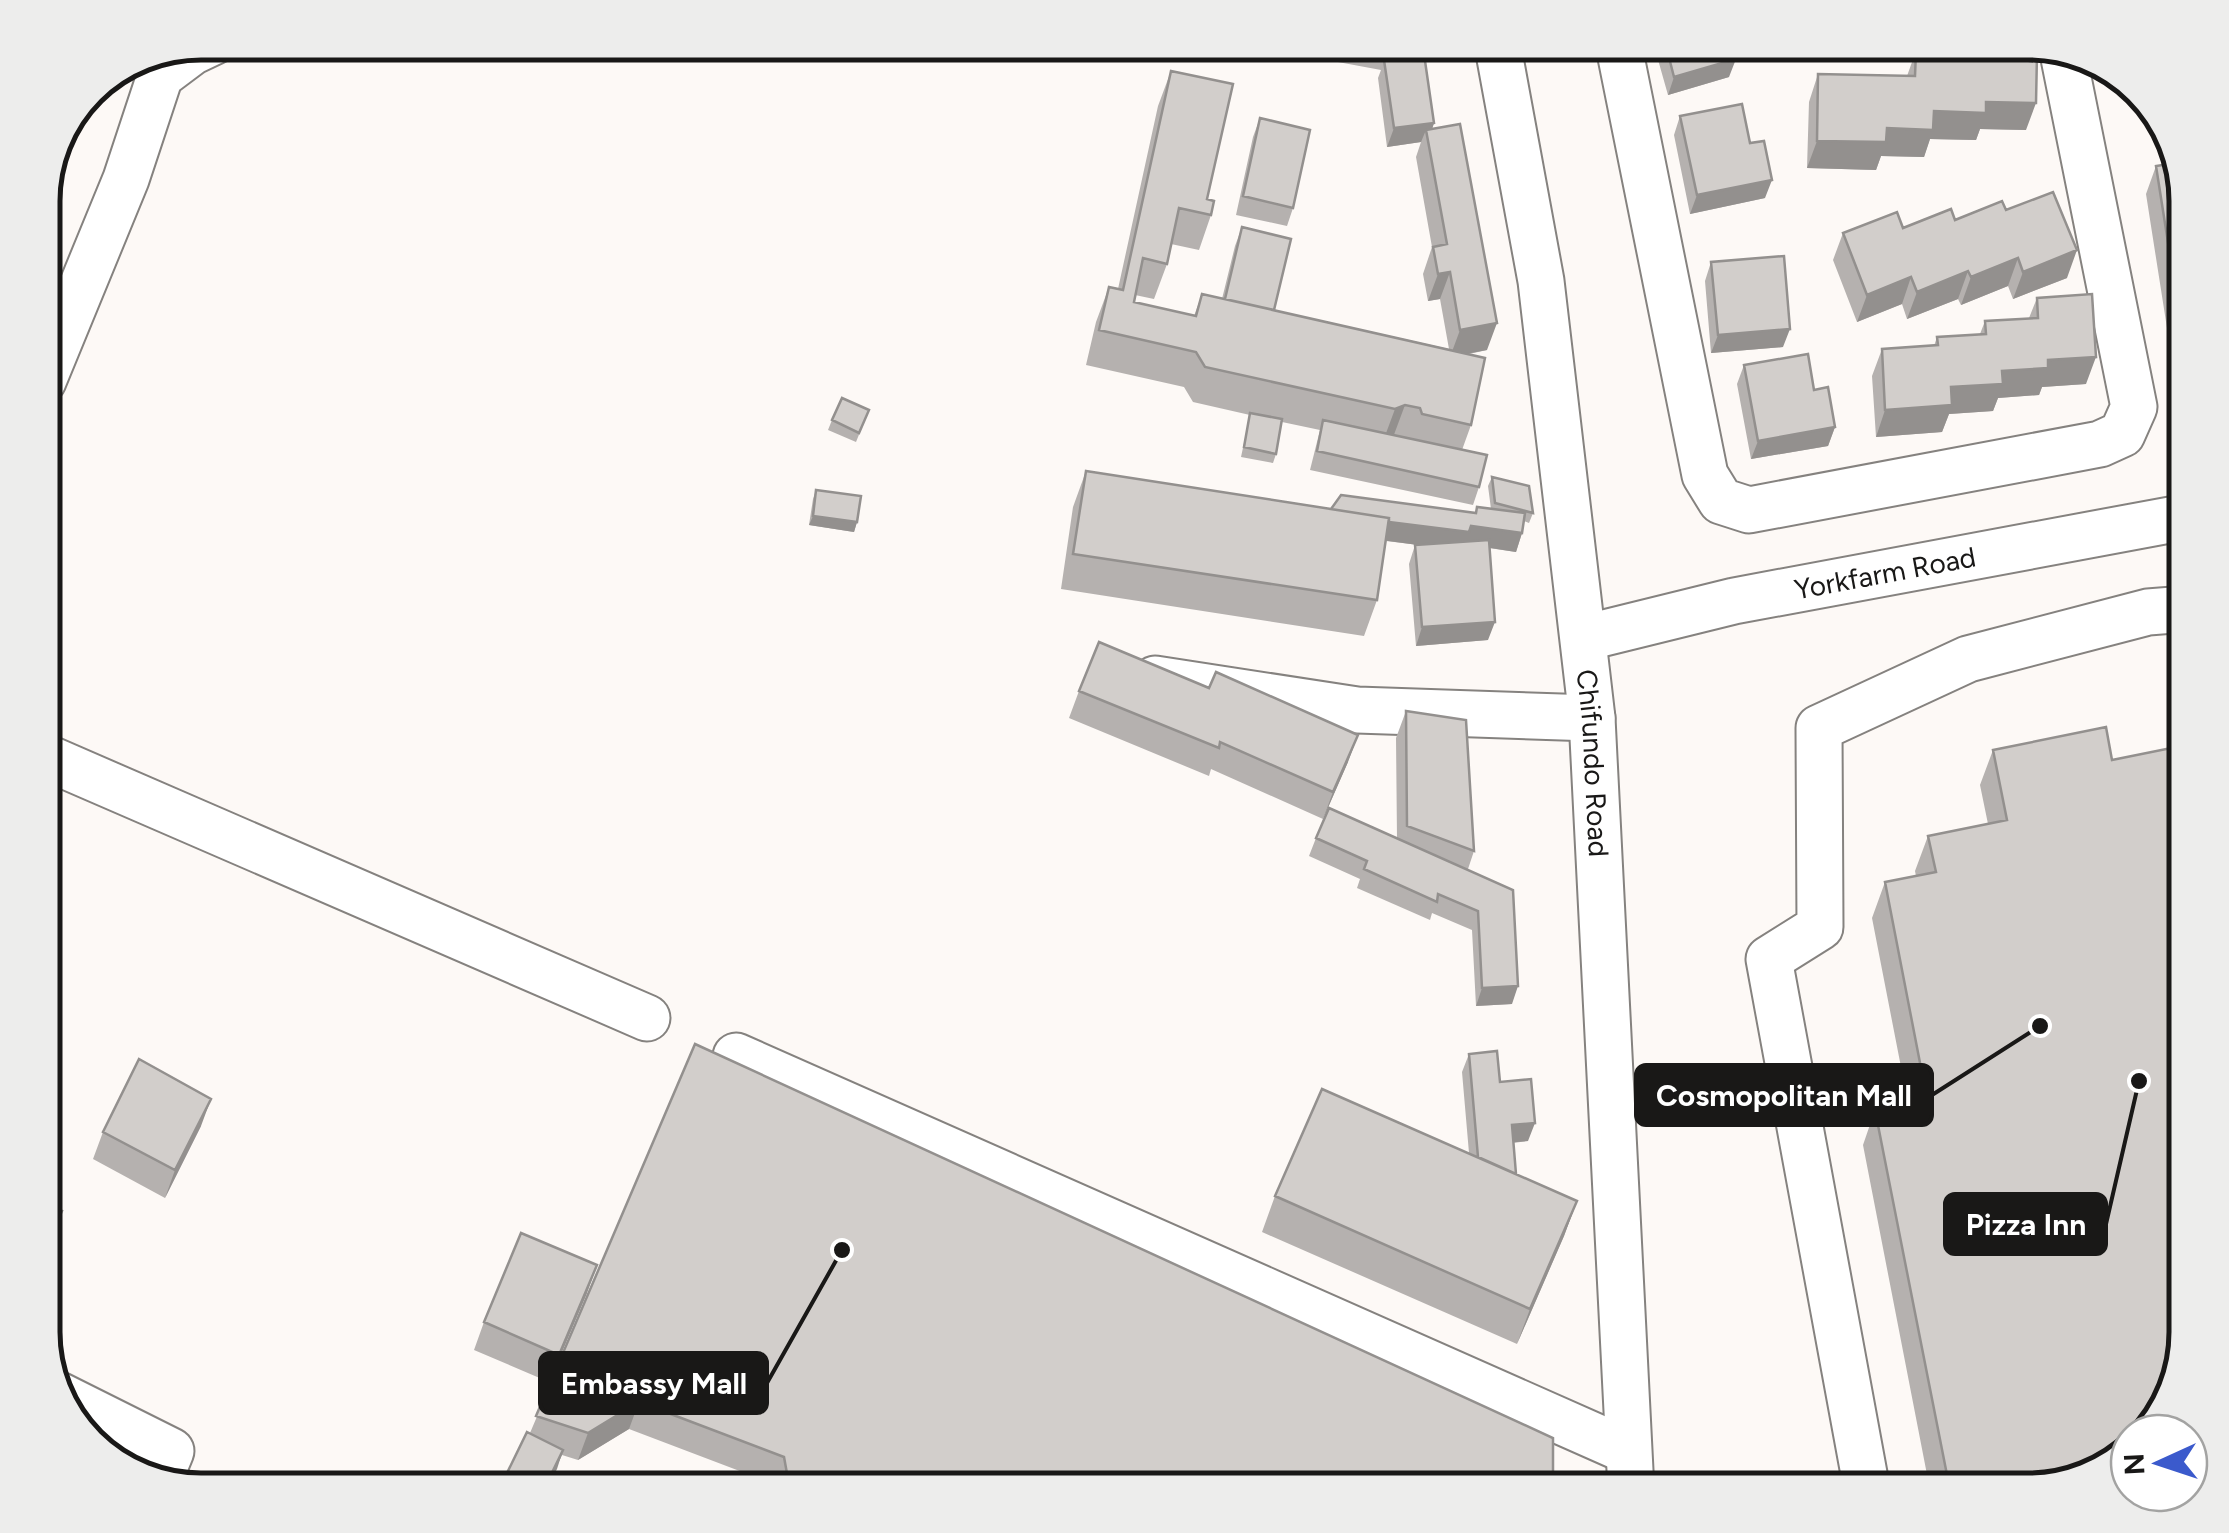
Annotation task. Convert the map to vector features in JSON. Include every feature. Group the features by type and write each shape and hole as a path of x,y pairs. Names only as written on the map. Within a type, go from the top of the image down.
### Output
{"street":[{"name":"Chifundo Road","path":"1500,60 1542,281 1592,718 1630,1471"},
{"path":"1622,60 1705,475 1721,502 1749,510 2100,444 2122,434 2134,407 2065,65"},
{"path":"60,340 126,179 160,76 179,62"},
{"name":"Yorkfarm Road","path":"1584,638 1734,602 2169,520"},
{"path":"1864,1473 1769,960 1820,927 1818,728 1968,659 2148,612 2169,610"},
{"path":"1154,679 1358,710 1592,718"},
{"path":"60,763 647,1018"},
{"path":"736,1056 1630,1471"},
{"path":"82,1407 172,1452 165,1468"}],"building":[{"path":"1384,60 1425,60 1434,123 1394,128"},
{"path":"1670,60 1733,60 1674,77"},
{"path":"1916,60 2037,60 2036,103 1986,102 1986,113 1934,111 1933,130 1887,128 1886,142 1817,141 1818,74 1915,76"},
{"path":"1171,71 1233,84 1207,199 1214,201 1211,215 1179,208 1167,264 1143,258 1134,302 1196,316 1202,294 1485,358 1471,425 1422,414 1420,408 1405,405 1395,409 1205,367 1196,352 1099,330 1109,287 1123,290"},
{"path":"1742,104 1750,143 1764,141 1772,180 1697,195 1680,116"},
{"path":"1260,118 1310,130 1293,208 1243,196"},
{"path":"1460,124 1497,323 1460,330 1450,272 1438,274 1433,247 1447,244 1426,130"},
{"path":"2164,165 2168,183 2169,249 2156,166"},
{"path":"2053,192 2077,250 2023,272 2018,258 1971,277 1968,271 1917,292 1911,277 1867,295 1843,233 1897,212 1903,228 1951,209 1955,220 2002,201 2006,210"},
{"path":"1242,227 1291,239 1274,310 1225,299"},
{"path":"1784,256 1790,329 1718,335 1711,262"},
{"path":"2092,294 2096,357 2048,360 2048,368 2002,371 2003,384 1951,387 1952,405 1885,410 1882,349 1938,345 1937,337 1986,334 1985,321 2038,318 2037,298"},
{"path":"1808,354 1814,390 1828,387 1835,427 1758,441 1744,365"},
{"path":"842,398 869,410 859,433 832,420"},
{"path":"1250,413 1282,419 1276,454 1244,447"},
{"path":"1323,420 1487,455 1479,487 1317,451"},
{"path":"1086,471 1389,518 1377,600 1073,554"},
{"path":"1492,477 1529,486 1533,513 1495,503"},
{"path":"816,490 861,496 857,522 813,516"},
{"path":"1341,495 1476,513 1477,507 1525,513 1522,533 1471,526 1469,532 1389,522 1389,518 1331,509"},
{"path":"1489,540 1495,622 1422,627 1415,545"},
{"path":"1099,642 1209,688 1216,672 1358,735 1333,792 1220,742 1219,748 1079,691"},
{"path":"1406,711 1466,720 1474,851 1407,826"},
{"path":"2106,727 2112,760 2169,748 2168,1350 2145,1410 2109,1413 2109,1447 2090,1458 2046,1472 1947,1473 1875,1110 1927,1099 1885,882 1936,872 1928,836 2007,820 1993,750"},
{"path":"1329,808 1513,890 1518,986 1482,988 1478,911 1438,894 1437,902 1364,869 1367,861 1316,838"},
{"path":"695,1044 1553,1438 1553,1473 787,1473 784,1457 639,1402 588,1433 536,1416"},
{"path":"1497,1051 1500,1082 1531,1079 1535,1123 1512,1125 1516,1174 1478,1157 1469,1054"},
{"path":"139,1059 211,1099 175,1170 103,1132"},
{"path":"1322,1089 1577,1201 1530,1309 1275,1196"},
{"path":"521,1233 597,1265 559,1355 484,1322"},
{"path":"527,1432 563,1450 552,1473 508,1471"}],"place":[{"name":"Cosmopolitan Mall","path":"2040,1026"},
{"name":"Pizza Inn","path":"2139,1081"},
{"name":"Embassy Mall","path":"842,1250"}]}
